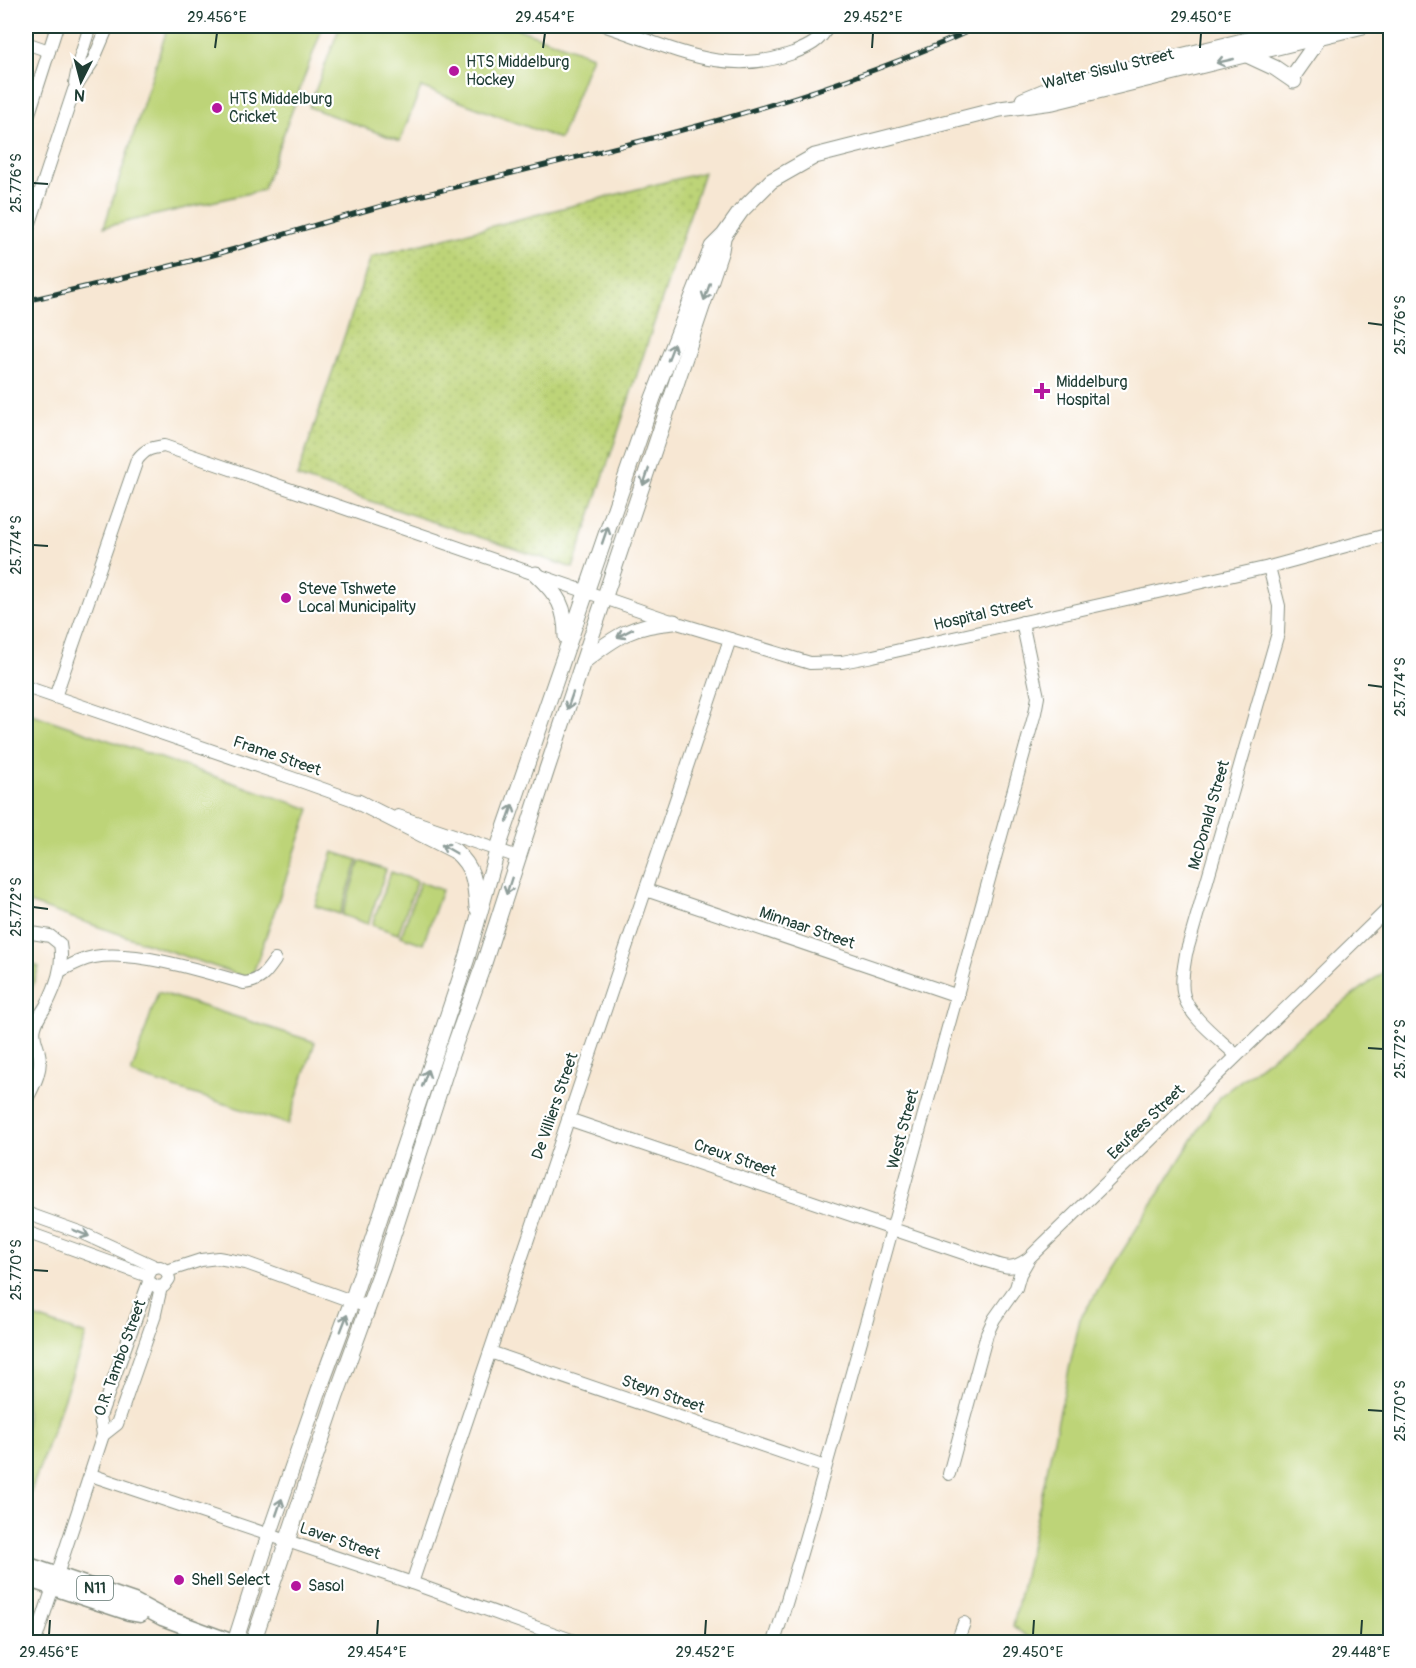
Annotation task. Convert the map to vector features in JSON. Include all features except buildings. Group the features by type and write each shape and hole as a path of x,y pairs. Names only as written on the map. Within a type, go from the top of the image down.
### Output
{"highway":[{"name":"N11","path":"26,1565 56,1582 129,1612 162,1617 230,1642"},
{"name":"N11","path":"26,1578 56,1582"}],"main road":[{"path":"1236,44 1254,26"},
{"name":"Walter Sisulu Street","path":"1000,109 1047,90 1305,26"},
{"name":"Walter Sisulu Street","path":"235,1642 269,1535 352,1301 467,957 497,851 566,649 653,398 712,247 724,236 741,211 771,181 814,156 1000,109 1053,102 1363,26"},
{"path":"1247,55 1293,79 1319,35"},
{"path":"253,1642 484,963 724,236"},
{"path":"536,574 559,600 566,618 566,649"},
{"path":"584,662 621,634 649,624 674,622"},
{"path":"358,802 455,851 466,861 473,876 478,917"},
{"path":"467,957 484,963"},
{"path":"412,1118 428,1124"}],"street":[{"path":"26,123 57,26"},
{"path":"26,235 74,90 80,57 90,26"},
{"path":"74,90 93,61 108,26"},
{"path":"606,26 710,60 741,64 776,59 805,48 819,38 828,26"},
{"path":"26,43 49,51"},
{"name":"Hospital Street","path":"55,697 137,460 143,452 150,448 164,446 674,622 810,663 820,664 873,656 1269,567 1390,534"},
{"name":"McDonald Street","path":"1236,1055 1190,1010 1183,994 1183,977 1186,954 1278,633 1279,606 1269,567"},
{"name":"West Street","path":"774,1642 804,1551 825,1467 1035,713 1038,697 1022,622"},
{"name":"De Villiers Street","path":"412,1583 729,639"},
{"name":"Frame Street","path":"26,687 518,857"},
{"name":"Minnaar Street","path":"646,890 958,996"},
{"name":"Eeufees Street","path":"1028,1259 1390,907"},
{"path":"26,933 50,936 60,944 62,956 60,971 51,996 34,1028 34,1041 39,1050 40,1061 36,1081 26,1101"},
{"path":"60,971 95,957 116,956 168,962 244,983 255,982 265,975 275,960"},
{"name":"Creux Street","path":"567,1119 892,1228"},
{"path":"26,1213 82,1233 156,1277"},
{"path":"892,1228 1007,1267 1017,1267 1028,1259"},
{"path":"26,1232 156,1277 201,1260 246,1263 368,1307"},
{"path":"949,1474 987,1334 994,1319 1016,1288 1028,1259"},
{"name":"O.R. Tambo Street","path":"35,1642 103,1435 99,1416 125,1345 156,1277"},
{"name":"O.R. Tambo Street","path":"103,1435 117,1424 156,1310 156,1277"},
{"path":"125,1345 142,1351"},
{"name":"Steyn Street","path":"490,1352 825,1467"},
{"name":"Laver Street","path":"91,1475 412,1583 578,1642"},
{"path":"957,1642 964,1623"}],"green space":[{"name":"HTS Middelburg Cricket","path":"168,26 323,26 263,190 104,227"},
{"name":"HTS Middelburg Hockey","path":"340,26 510,26 592,56 560,139 421,87 400,141 309,107"},
{"path":"704,172 573,568 297,477 371,257"},
{"path":"32,714 310,809 251,979 26,902 26,734"},
{"path":"333,852 358,860 340,914 315,906"},
{"path":"360,861 386,870 368,924 342,915"},
{"path":"391,872 417,881 398,934 372,925"},
{"path":"420,882 442,890 423,944 401,936"},
{"path":"26,962 39,967 26,1004"},
{"path":"1390,967 1390,1642 1034,1642 1013,1626 1080,1319 1219,1097"},
{"path":"158,992 315,1042 288,1124 131,1074"},
{"path":"26,1314 86,1335 26,1506"}],"railway":[{"path":"26,301 200,259 405,200 710,123 847,80 914,55 980,26"}],"place":[{"name":"HTS Middelburg Hockey","path":"454,71"},
{"name":"HTS Middelburg Cricket","path":"217,108"},
{"name":"Middelburg Hospital","path":"1042,391"},
{"name":"Steve Tshwete Local Municipality","path":"286,598"},
{"name":"Shell Select","path":"179,1580"},
{"name":"Sasol","path":"296,1586"}]}
